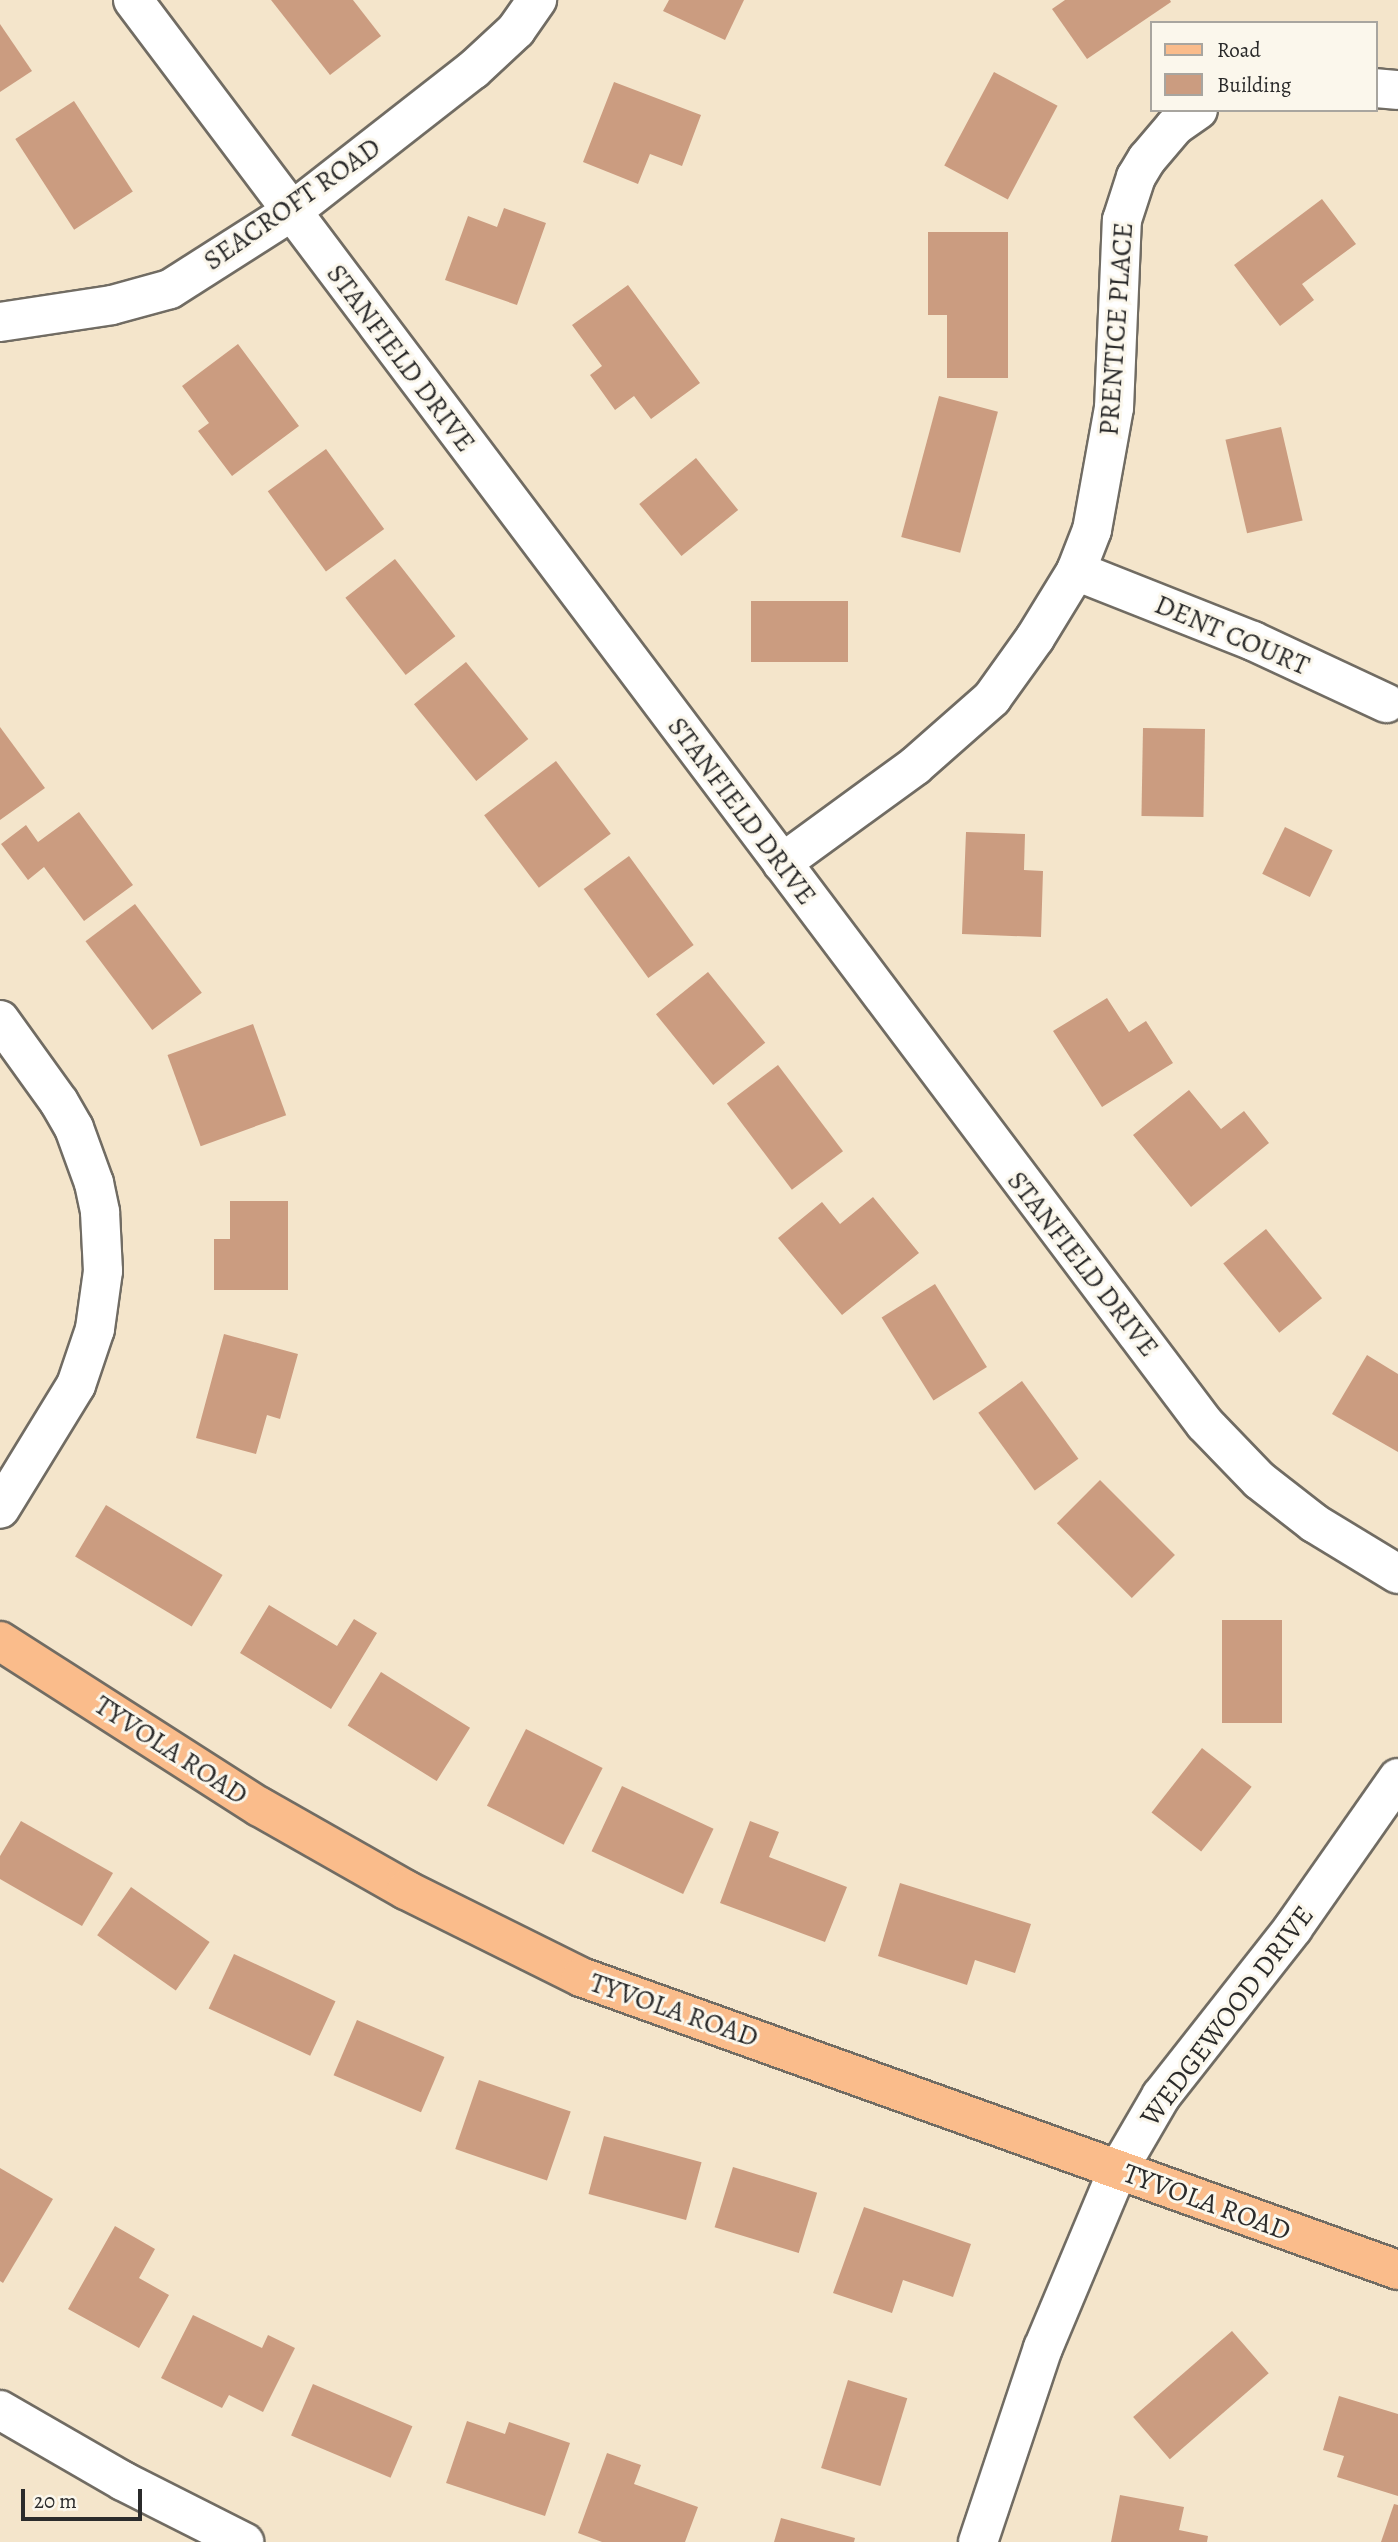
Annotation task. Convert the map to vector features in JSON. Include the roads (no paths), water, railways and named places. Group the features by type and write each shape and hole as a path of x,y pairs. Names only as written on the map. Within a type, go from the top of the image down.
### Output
{"main road":[{"name":"TYVOLA ROAD","path":"0,1641 260,1807 406,1890 581,1977 1398,2270"}],"street":[{"name":"STANFIELD DRIVE","path":"133,0 1205,1424 1270,1489 1314,1522 1398,1574"},
{"name":"SEACROFT ROAD","path":"0,322 112,305 170,289 291,212 473,70 516,30 537,0"},
{"path":"1377,88 1398,90"},
{"name":"PRENTICE PLACE","path":"782,863 915,766 992,698 1035,638 1076,571 1092,530 1114,408 1122,220 1136,177 1147,159 1175,126 1195,112"},
{"name":"DENT COURT","path":"1076,571 1254,642 1387,703"},
{"path":"0,1020 74,1128 94,1183 100,1212 103,1271 95,1329 76,1385 0,1508"},
{"name":"WEDGEWOOD DRIVE","path":"978,2542 1043,2348 1118,2170 1161,2096 1187,2059 1293,1928 1398,1778"},
{"path":"0,2410 123,2481 244,2542"}]}
